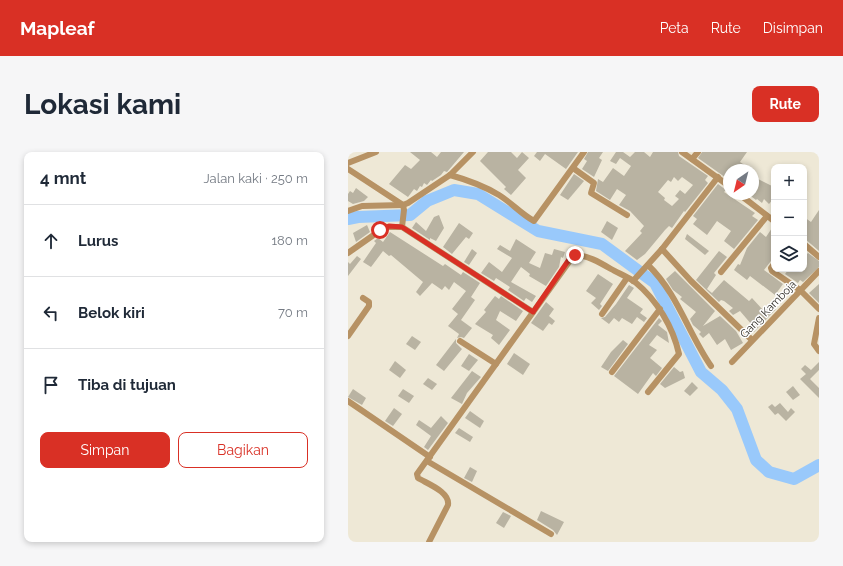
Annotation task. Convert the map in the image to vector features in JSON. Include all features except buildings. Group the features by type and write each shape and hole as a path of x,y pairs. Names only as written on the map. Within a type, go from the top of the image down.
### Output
{"street":[{"path":"348,163 376,152"},
{"path":"348,211 362,206 403,207 450,175 473,152"},
{"path":"450,175 475,182 499,195 534,221 584,152"},
{"path":"682,152 723,181"},
{"path":"692,159 698,152"},
{"path":"573,168 594,183 591,193 627,215"},
{"path":"348,169 403,207"},
{"path":"602,314 632,279 647,267 718,177"},
{"path":"747,200 771,219"},
{"path":"401,225 403,207"},
{"path":"721,272 767,216"},
{"path":"348,253 385,227 401,225 533,312"},
{"path":"807,247 819,257"},
{"path":"662,249 691,281 752,340"},
{"path":"429,542 448,503 444,494 417,477 418,473 574,255 585,256 632,279 648,294 660,309 679,354 648,392"},
{"path":"647,267 673,295 702,353 711,366"},
{"name":"Gang Kamboja","path":"732,362 819,271"},
{"path":"773,272 800,290 819,309"},
{"path":"348,336 369,306 369,302 363,298"},
{"path":"612,372 660,309"},
{"path":"819,318 814,344 819,351"},
{"path":"460,341 496,364"},
{"path":"348,401 429,459 550,534"}],"waterway":[{"path":"348,219 358,217 410,215 427,201 454,190 478,194 538,231 602,244 655,283 701,372 722,390 737,409 756,460 769,472 794,479 819,465"}],"route":[{"path":"380,230 389,226 402,227 533,312 570,258 575,255"}]}
